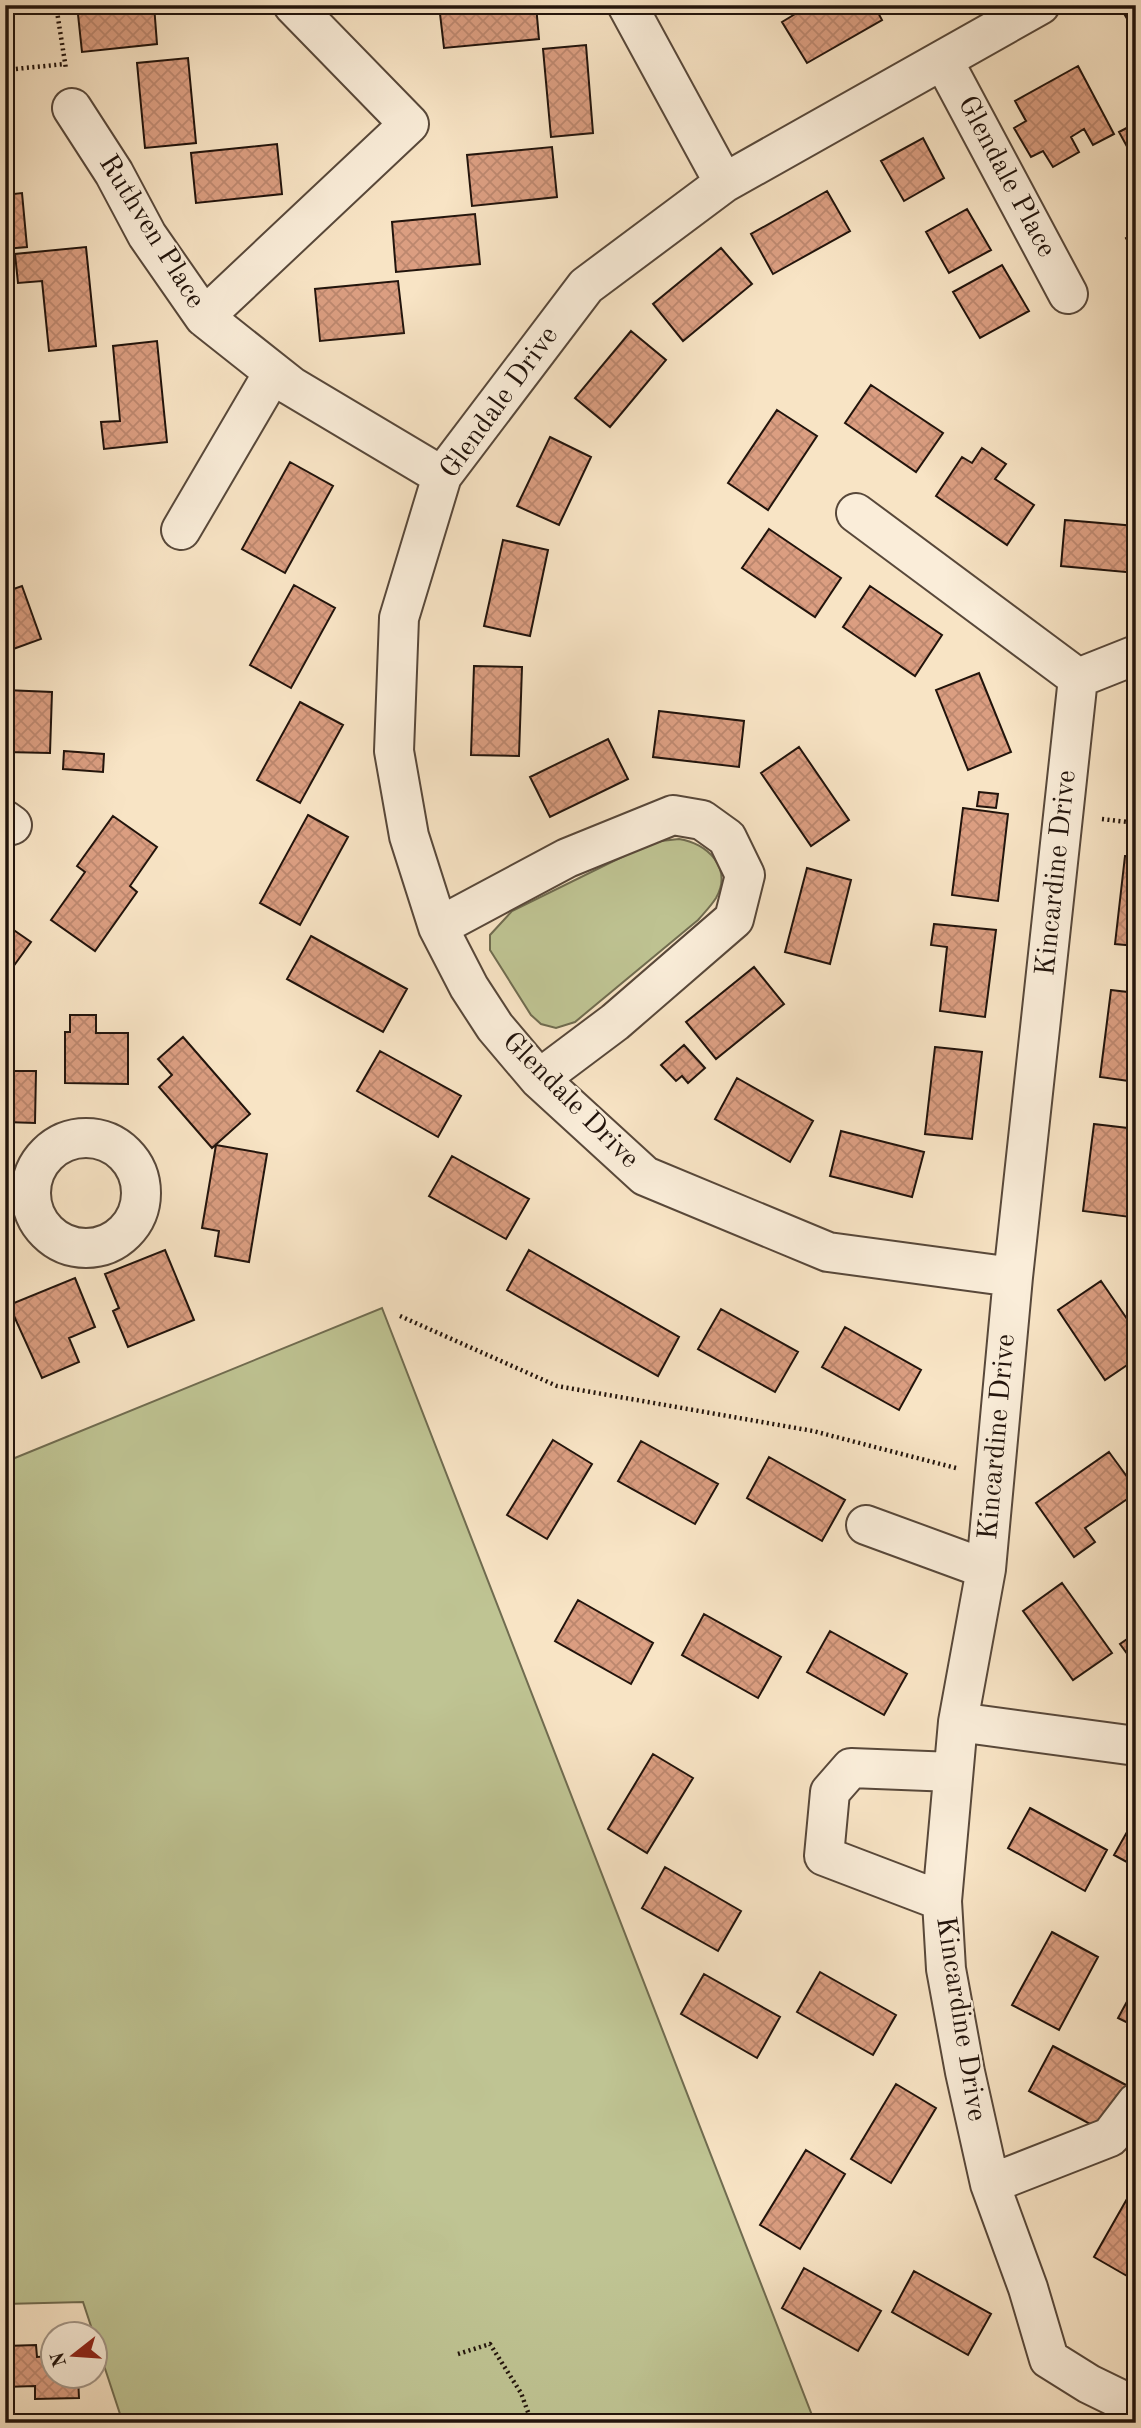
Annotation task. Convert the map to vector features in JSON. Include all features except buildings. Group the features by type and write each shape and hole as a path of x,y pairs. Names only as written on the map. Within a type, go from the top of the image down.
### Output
{"street":[{"path":"204,317 409,124 293,5"},
{"path":"627,5 724,183"},
{"name":"Glendale Drive","path":"1013,1277 828,1252 645,1176 539,1079 495,1027 469,986 438,927 409,836 394,751 399,618 442,476 586,286 724,183 1040,5"},
{"name":"Glendale Place","path":"943,60 1068,294"},
{"name":"Ruthven Place","path":"72,108 114,173 147,235 204,317 290,386 442,476"},
{"path":"181,530 274,373"},
{"path":"856,513 1078,678 1136,655"},
{"name":"Kincardine Drive","path":"1078,678 1013,1277 986,1569 958,1722 942,1902 946,1969 965,2072 990,2183 1028,2288 1049,2359 1089,2384 1136,2407"},
{"path":"438,927 567,858 673,815 702,820 727,838 745,875 734,919 615,1022 539,1079"},
{"path":"866,1525 986,1569"},
{"path":"958,1722 1136,1746"},
{"path":"942,1902 824,1856 830,1792 851,1768 953,1772"},
{"path":"990,2183 1110,2137 1136,2103"}],"path":[{"path":"56,5 72,108"},
{"path":"5,70 65,64"},
{"path":"400,1316 557,1386 813,1431 994,1479"},
{"path":"458,2354 490,2344 521,2393 532,2423"}],"green space":[{"path":"679,839 699,846 719,867 720,887 712,904 698,920 575,1022 556,1028 541,1024 531,1015 490,950 490,935 512,911 638,849 661,841"},
{"path":"382,1308 815,2423 123,2423 108,2378 108,2320 89,2320 83,2302 5,2304 5,1462"}]}
